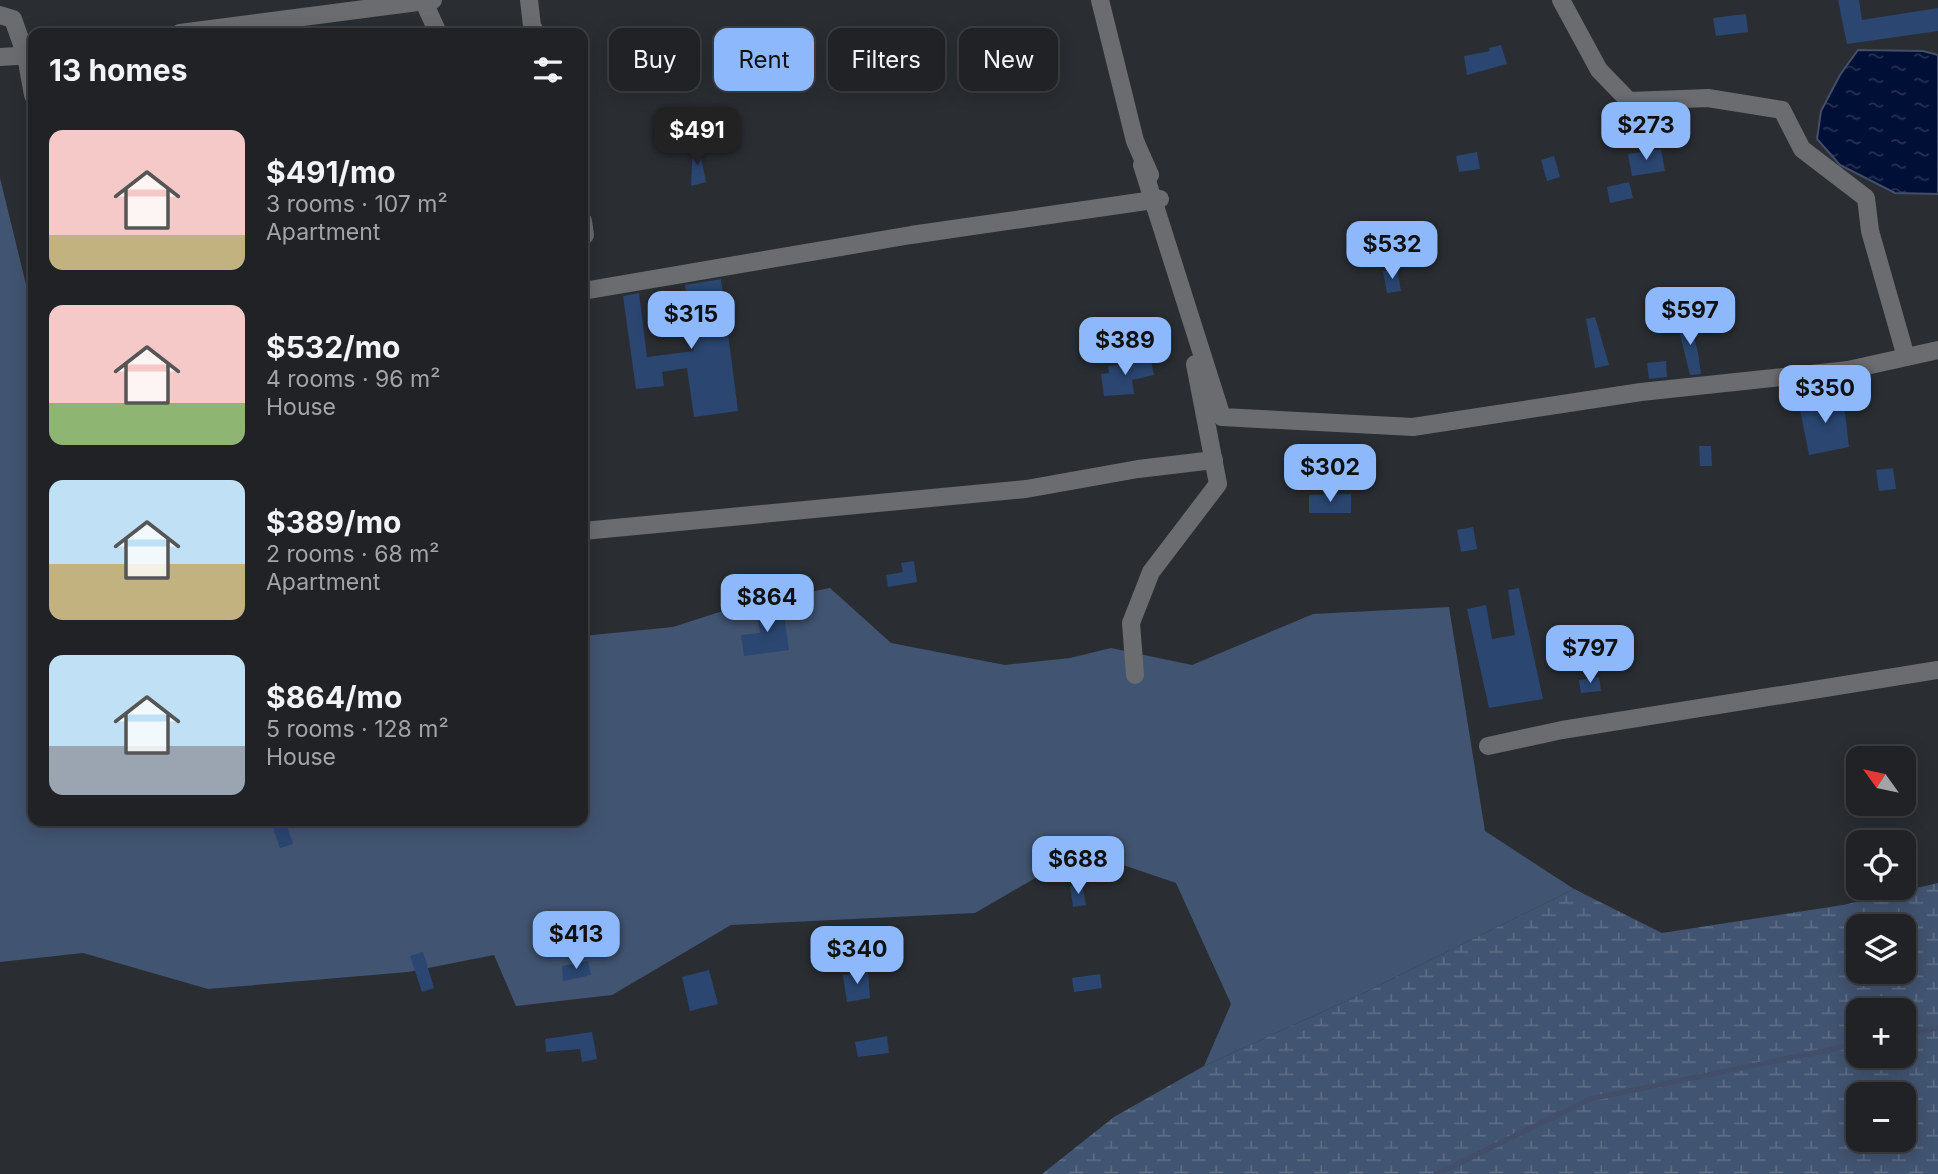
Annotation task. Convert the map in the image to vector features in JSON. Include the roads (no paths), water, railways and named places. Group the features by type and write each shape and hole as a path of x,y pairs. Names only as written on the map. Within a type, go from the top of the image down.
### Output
{"street":[{"path":"529,0 533,28"},
{"path":"1100,0 1135,141 1166,212 1218,484 1151,572 1131,622 1135,675"},
{"path":"1561,0 1599,70 1629,101 1708,99 1782,110 1802,149 1866,198 1870,231 1906,357"},
{"path":"219,28 429,1 437,28"},
{"path":"0,15 13,19 28,51"},
{"path":"0,57 28,55"},
{"path":"1143,164 1222,417 1413,427 1641,392 1848,370 1938,350"},
{"path":"588,289 911,235 1160,199"},
{"path":"588,531 1027,489 1138,469 1214,460"},
{"path":"1488,746 1575,728 1938,670"}],"water":[{"path":"1858,50 1923,51 1938,55 1938,194 1895,193 1840,165 1817,139 1821,111 1840,75"}],"waterway":[{"path":"1916,1033 1938,1028"},
{"path":"1437,1174 1590,1099 1846,1046"}]}
